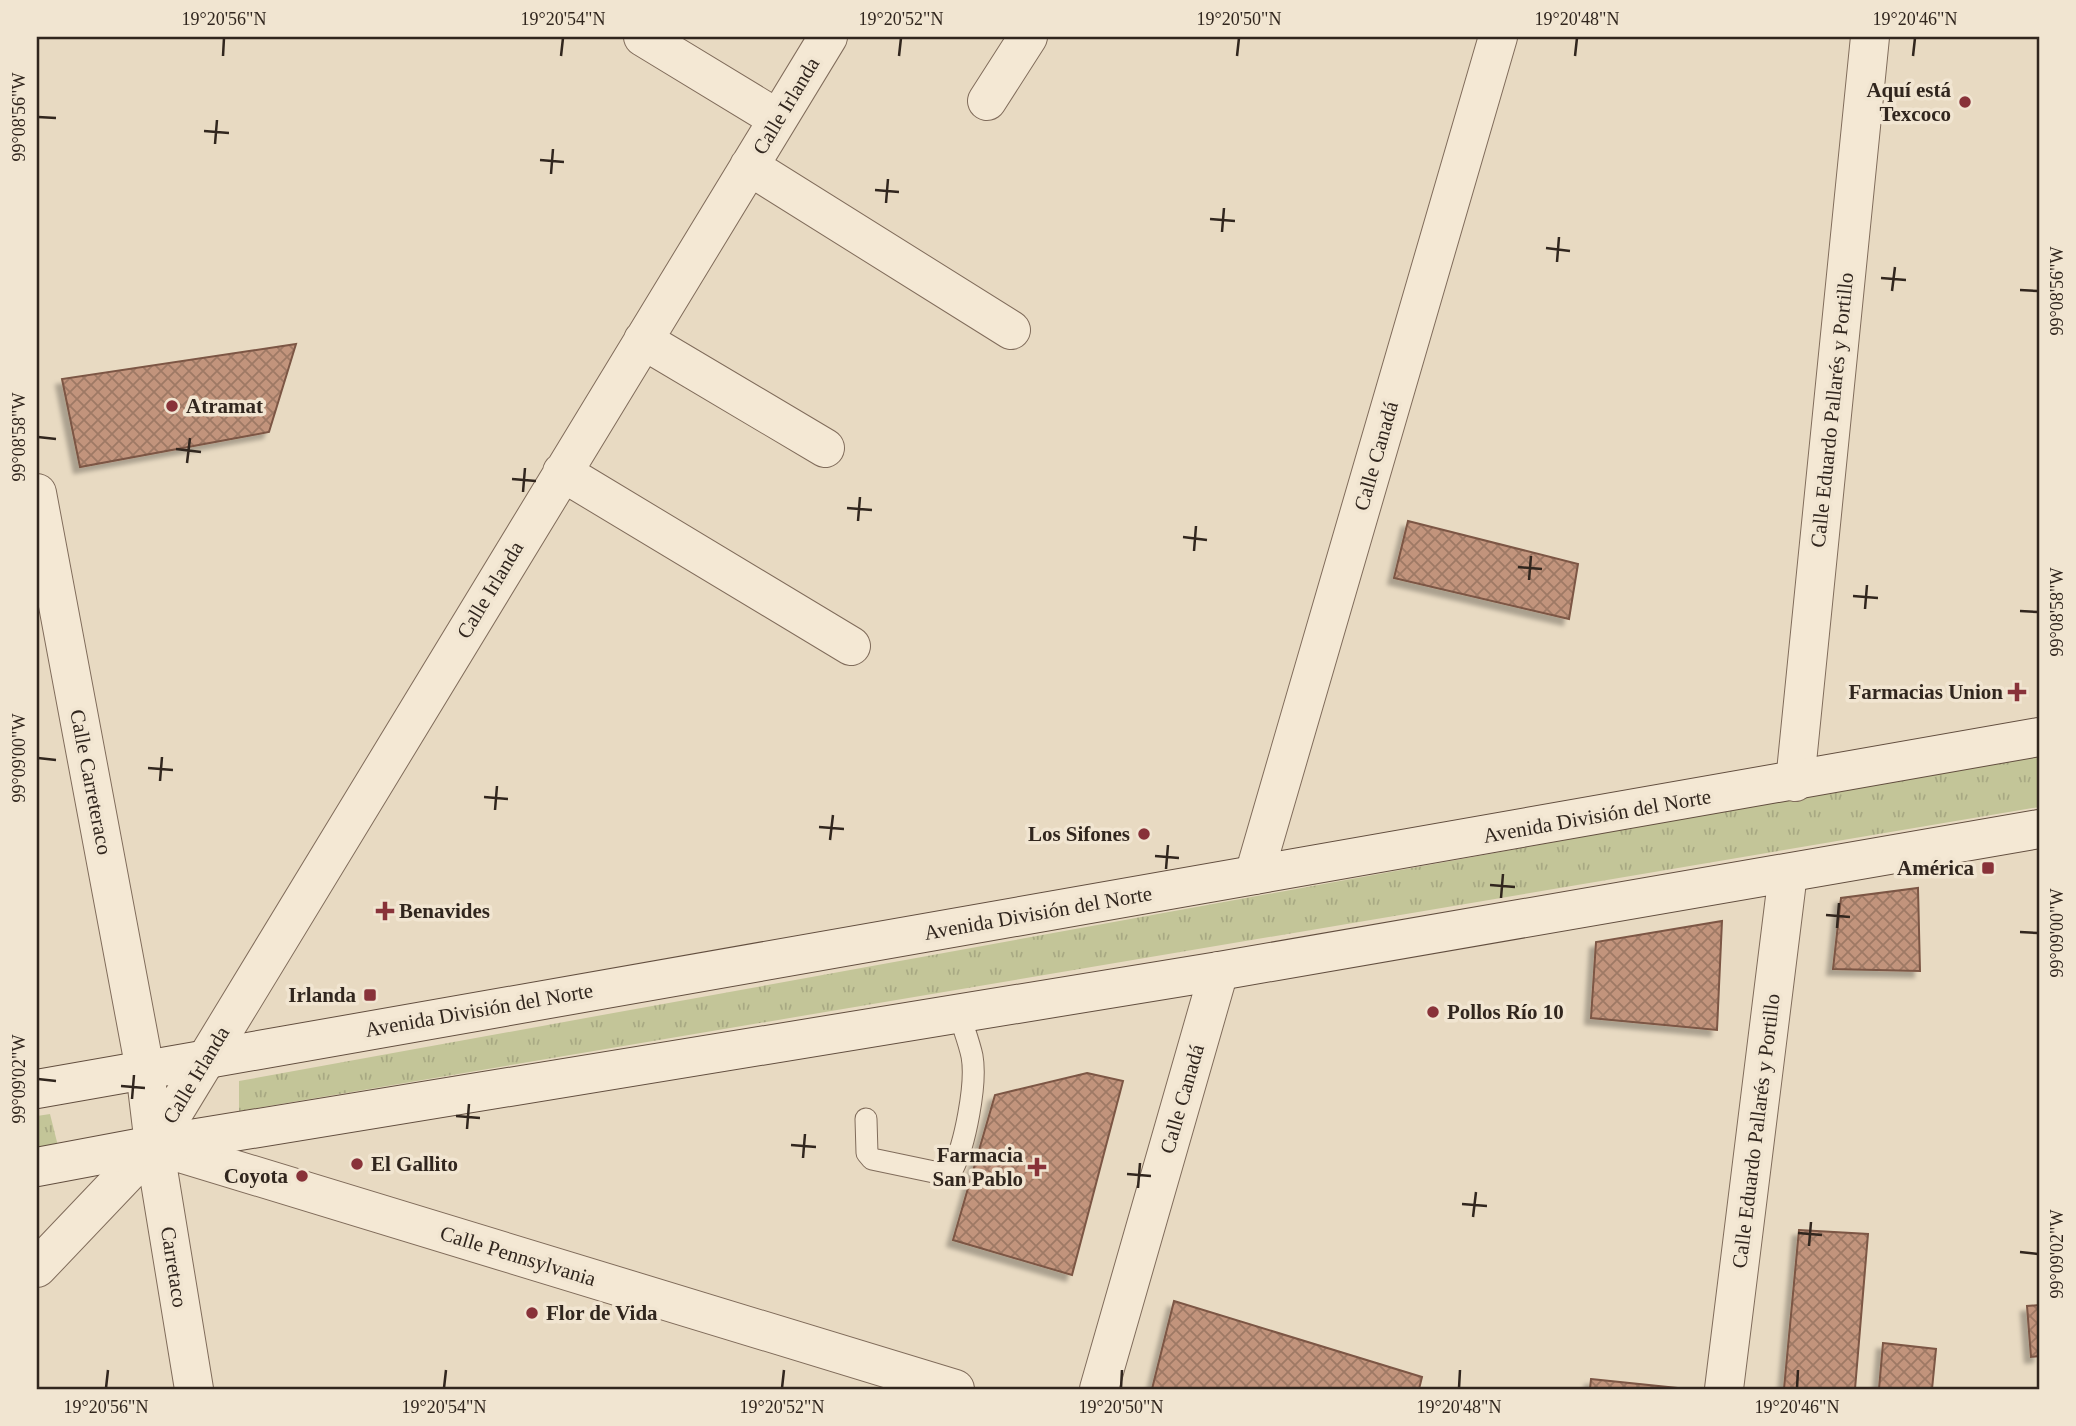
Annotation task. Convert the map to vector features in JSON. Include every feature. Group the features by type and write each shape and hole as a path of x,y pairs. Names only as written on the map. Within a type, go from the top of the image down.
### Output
{"street":[{"path":"643,37 778,119"},
{"name":"Calle Irlanda","path":"37,1268 154,1145 828,37"},
{"path":"987,101 1028,37"},
{"name":"Calle Canadá","path":"1254,875 1499,37"},
{"name":"Calle Eduardo Pallarés y Portillo","path":"1795,782 1870,37"},
{"path":"749,166 1011,330"},
{"path":"643,340 825,448"},
{"path":"562,472 851,646"},
{"name":"Calle Carreteraco","path":"37,493 42,550 145,1070"},
{"name":"Avenida División del Norte","path":"37,1090 2039,737"},
{"path":"37,1167 154,1145 1219,971 2039,829"},
{"name":"Calle Eduardo Pallarés y Portillo","path":"1724,1389 1788,873"},
{"name":"Calle Canadá","path":"1099,1389 1219,971"},
{"path":"145,1070 154,1145"},
{"name":"Carretaco","path":"154,1145 194,1389"},
{"name":"Calle Pennsylvania","path":"154,1145 955,1389"}],"lane":[{"path":"866,1119 866,1145 872,1158 934,1172 952,1170 969,1106 972,1058 959,1013"}],"green space":[{"path":"2039,754 2039,807 239,1111 239,1081"},
{"path":"50,1114 58,1146 37,1150 37,1116"}],"building":[{"name":"Atramat","path":"296,344 269,432 80,467 62,379"},
{"path":"1408,521 1578,564 1569,619 1394,578"},
{"path":"1918,888 1920,971 1833,969 1841,898"},
{"path":"1722,921 1717,1030 1591,1018 1596,942"},
{"name":"Farmacia San Pablo","path":"1087,1073 1123,1081 1072,1275 953,1240 995,1095"},
{"path":"1799,1230 1868,1234 1855,1389 1784,1389"},
{"path":"1174,1301 1422,1377 1419,1389 1152,1389"},
{"path":"2039,1305 2039,1356 2031,1357 2027,1306"},
{"path":"1883,1343 1936,1349 1932,1389 1879,1389"},
{"path":"1591,1379 1677,1388 1677,1389 1590,1389"}],"place":[{"name":"Aquí está Texcoco","path":"1965,102"},
{"name":"Atramat","path":"172,406"},
{"name":"Farmacias Union","path":"2017,692"},
{"name":"Los Sifones","path":"1144,834"},
{"name":"América","path":"1988,868"},
{"name":"Benavides","path":"385,911"},
{"name":"Irlanda","path":"370,995"},
{"name":"Pollos Río 10","path":"1433,1012"},
{"name":"El Gallito","path":"357,1164"},
{"name":"Farmacia San Pablo","path":"1037,1167"},
{"name":"Coyota","path":"302,1176"},
{"name":"Flor de Vida","path":"532,1313"}]}
